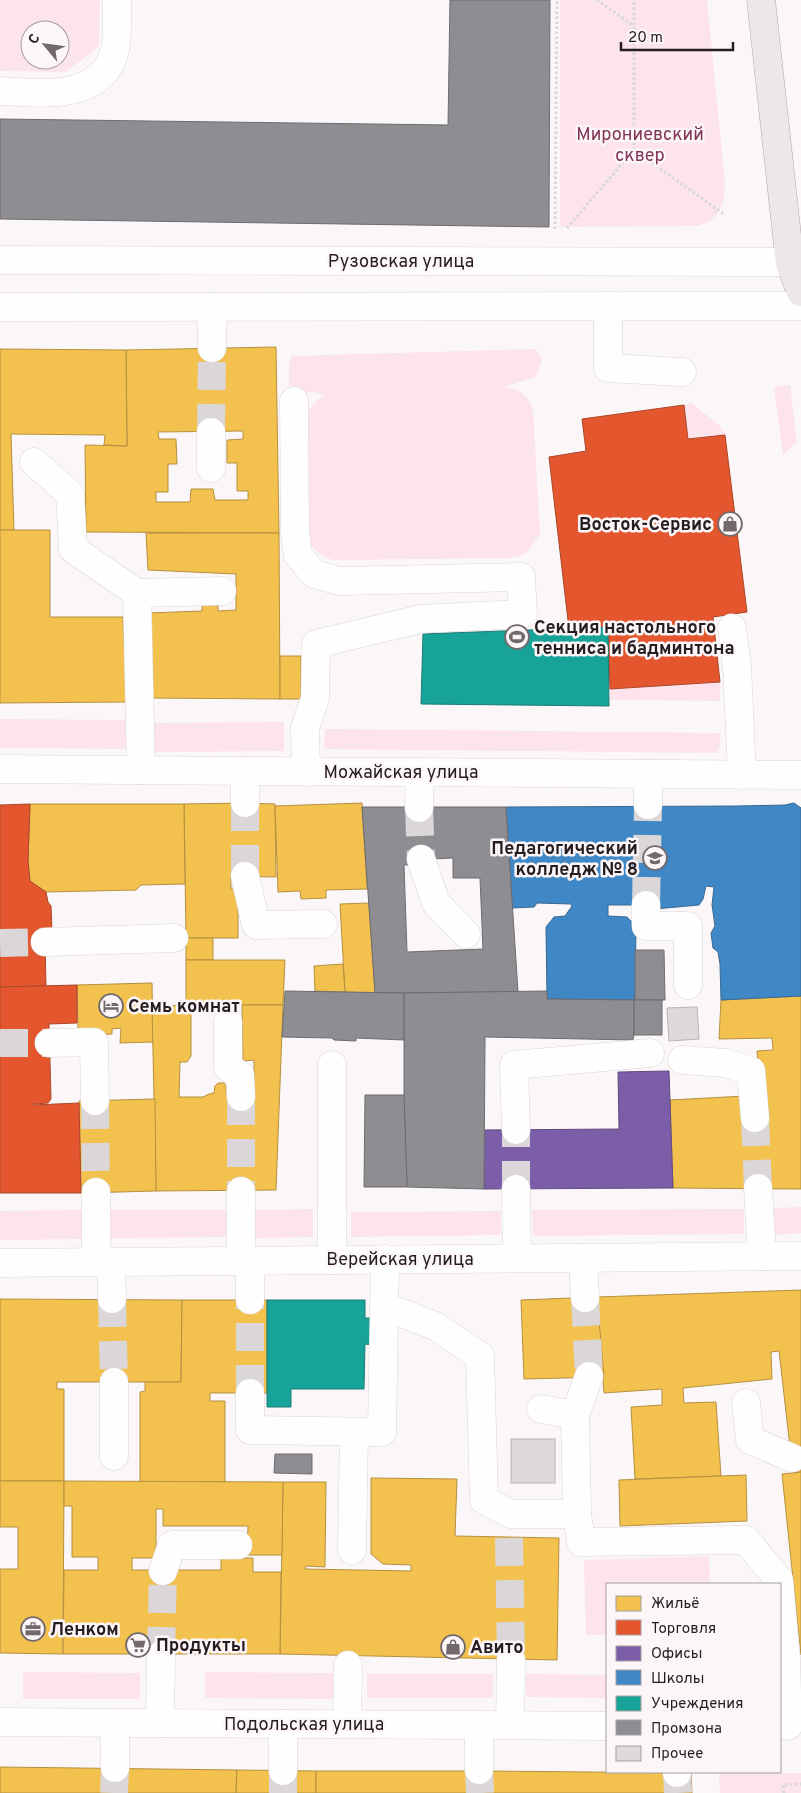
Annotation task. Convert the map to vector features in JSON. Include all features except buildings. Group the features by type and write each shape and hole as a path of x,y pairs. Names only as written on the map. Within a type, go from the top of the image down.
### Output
{"main road":[{"path":"761,0 795,262 801,292"}],"street":[{"path":"0,91 56,94 83,88 104,72 114,50 117,0"},
{"name":"Рузовская улица","path":"0,260 795,262"},
{"path":"608,306 608,368 682,372"},
{"path":"0,307 801,306"},
{"path":"212,307 212,348"},
{"path":"294,401 295,532 298,555 314,574 340,581 521,577 523,614 420,619 316,644 315,699 305,728 306,772"},
{"path":"211,432 211,468"},
{"path":"34,462 70,494 73,549 137,593 222,591"},
{"path":"137,593 141,770"},
{"path":"732,628 728,668 742,775"},
{"name":"Можайская улица","path":"0,769 801,776"},
{"path":"245,771 245,803"},
{"path":"419,808 420,772"},
{"path":"648,774 648,806"},
{"path":"421,859 436,903 466,934"},
{"path":"245,876 256,925 323,924"},
{"path":"646,905 646,926 688,926 688,985"},
{"path":"44,942 174,938"},
{"path":"228,1022 228,1067 240,1075 241,1097"},
{"path":"49,1043 94,1042 95,1101"},
{"path":"516,1130 514,1065 650,1053"},
{"path":"682,1060 725,1063 751,1071 755,1118"},
{"path":"332,1065 332,1260"},
{"path":"758,1188 762,1256"},
{"path":"516,1189 516,1258"},
{"path":"241,1191 250,1300"},
{"path":"96,1192 104,1262 112,1299"},
{"name":"Верейская улица","path":"0,1263 801,1256"},
{"path":"584,1258 585,1298"},
{"path":"250,1393 250,1430 382,1432 385,1259"},
{"path":"384,1306 435,1326 480,1356 484,1500 510,1526 576,1514"},
{"path":"589,1376 575,1415 576,1514 581,1542 746,1540 780,1580 780,1583"},
{"path":"114,1382 114,1456"},
{"path":"746,1403 750,1440 792,1458"},
{"path":"541,1409 575,1415"},
{"path":"352,1550 354,1432"},
{"path":"163,1571 172,1545 238,1545"},
{"path":"781,1593 790,1726"},
{"path":"160,1723 161,1655"},
{"path":"510,1725 511,1660"},
{"path":"347,1724 348,1665"},
{"name":"Подольская улица","path":"0,1722 606,1726"},
{"path":"114,1768 116,1723"},
{"path":"283,1724 283,1771"},
{"path":"479,1725 479,1770"}],"path":[{"path":"555,232 557,0"},
{"path":"597,0 634,27"},
{"path":"563,232 634,150 634,0"},
{"path":"634,150 725,215"},
{"path":"784,1793 784,1785 801,1784"}],"green space":[{"path":"0,0 100,0 99,46 70,69 70,20 20,20 20,70 69,70 66,72 0,71"},
{"name":"Мирониевский сквер","path":"560,0 707,0 725,182 724,197 720,210 712,219 698,226 558,227 560,224"},
{"path":"536,349 542,360 536,377 504,387 515,389 523,394 529,400 533,410 540,534 527,552 517,557 509,558 333,560 324,557 315,550 309,538 305,428 310,408 325,395 312,392 302,393 289,386 289,363 292,356"},
{"path":"790,385 797,442 783,455 774,387"},
{"path":"691,403 720,426 725,435 688,439 684,405"},
{"path":"720,682 720,701 610,700 610,689"},
{"path":"0,719 130,720 130,749 0,748"},
{"path":"284,722 284,751 154,752 154,723"},
{"path":"325,729 721,733 717,753 324,749"},
{"path":"801,1207 801,1233 775,1235 774,1208"},
{"path":"313,1209 313,1237 255,1238 255,1210"},
{"path":"744,1209 744,1234 533,1236 532,1210"},
{"path":"82,1210 83,1239 0,1240 0,1211"},
{"path":"110,1210 226,1210 226,1237 111,1238"},
{"path":"501,1211 501,1235 351,1237 351,1212"},
{"path":"709,1556 710,1583 606,1583 606,1635 586,1635 584,1560"},
{"path":"23,1672 140,1673 140,1699 23,1699"},
{"path":"205,1672 333,1673 333,1699 205,1698"},
{"path":"367,1674 493,1674 493,1698 367,1698"},
{"path":"526,1674 606,1675 606,1698 526,1697"},
{"path":"719,1773 801,1773 801,1793 720,1793"}],"tunnel":[{"path":"211,432 212,348"},
{"path":"245,803 245,876"},
{"path":"646,905 648,805"},
{"path":"419,808 421,859"},
{"path":"0,943 45,942"},
{"path":"0,1043 49,1043"},
{"path":"241,1097 241,1191"},
{"path":"95,1101 96,1192"},
{"path":"755,1118 758,1188"},
{"path":"516,1130 516,1189"},
{"path":"585,1298 589,1376"},
{"path":"112,1299 114,1382"},
{"path":"250,1300 250,1393"},
{"path":"509,1538 511,1660"},
{"path":"161,1655 163,1571"},
{"path":"114,1793 115,1768"},
{"path":"479,1770 480,1793"},
{"path":"283,1771 283,1793"},
{"path":"677,1773 678,1793"}],"place":[{"name":"Восток-Сервис","path":"730,524"},
{"name":"Секция настольного тенниса и бадминтона","path":"517,637"},
{"name":"Педагогический колледж № 8","path":"655,858"},
{"name":"Семь комнат","path":"111,1006"},
{"name":"Ленком","path":"33,1629"},
{"name":"Продукты","path":"138,1645"},
{"name":"Авито","path":"453,1647"}]}
